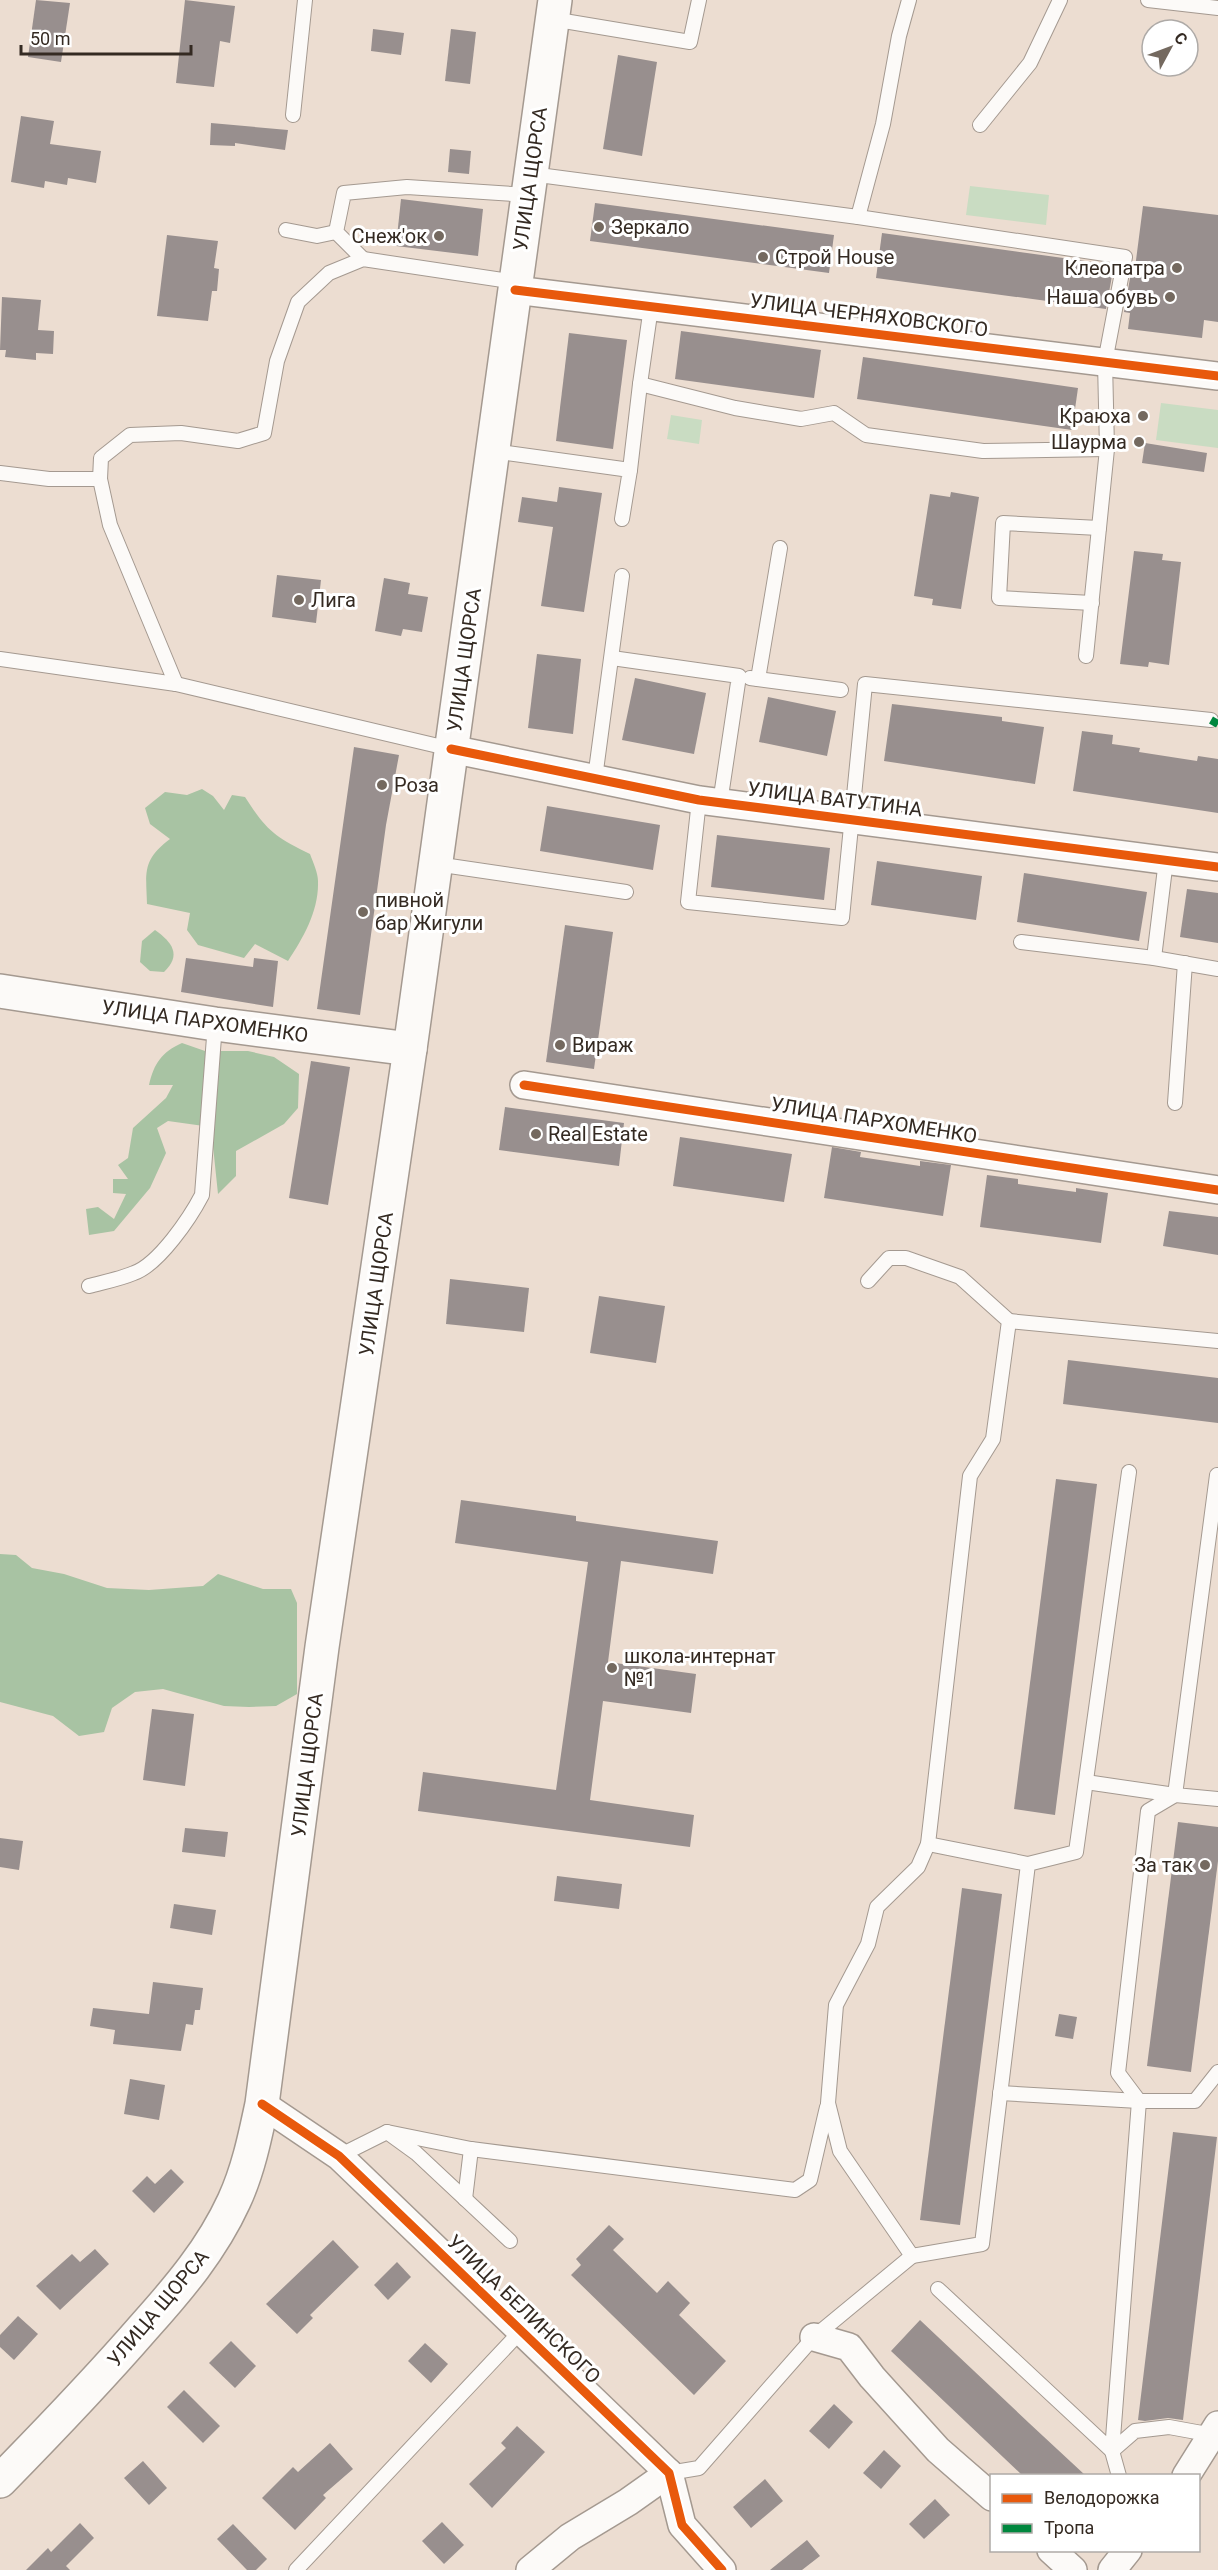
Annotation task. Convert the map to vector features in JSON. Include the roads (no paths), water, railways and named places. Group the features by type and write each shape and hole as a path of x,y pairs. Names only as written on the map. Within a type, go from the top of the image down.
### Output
{"main road":[{"name":"УЛИЦА ЩОРСА","path":"0,2481 113,2363 191,2274 215,2238 235,2199 250,2154 262,2104 322,1647 410,1049 554,10"},
{"name":"УЛИЦА ПАРХОМЕНКО","path":"0,991 215,1024 410,1049"}],"street":[{"name":"УЛИЦА ЧЕРНЯХОВСКОГО","path":"516,286 651,307 1218,376"},
{"name":"УЛИЦА ВАТУТИНА","path":"452,748 709,801 1218,867"},
{"name":"УЛИЦА ПАРХОМЕНКО","path":"524,1085 1218,1191"},
{"name":"УЛИЦА БЕЛИНСКОГО","path":"262,2104 339,2156 669,2473"},
{"path":"814,2337 849,2347 872,2377 938,2450 990,2495"},
{"path":"1187,2474 1216,2430"},
{"path":"530,2570 570,2537 628,2502 669,2473 682,2525 722,2570"},
{"path":"1053,2552 1073,2570"},
{"path":"1111,2570 1126,2552"}],"lane":[{"path":"293,115 305,0"},
{"path":"554,10 690,42 699,0"},
{"path":"858,217 883,124 899,36 909,0"},
{"path":"980,125 1030,63 1060,0"},
{"path":"1148,0 1218,8"},
{"path":"336,231 344,193 407,187 530,184 858,217 1125,257 1105,362 1107,449 1086,656"},
{"path":"286,230 317,236 336,231"},
{"path":"336,231 363,260"},
{"path":"176,684 110,525 100,479 101,458 130,435 181,433 238,441 264,433 277,361 298,302 328,273 363,260 516,286"},
{"path":"622,519 651,307"},
{"path":"640,384 735,408 801,419 834,413 866,435 983,451 1107,449"},
{"path":"493,451 630,470"},
{"path":"0,473 49,479 100,479"},
{"path":"1092,603 999,598 1003,523 1099,528"},
{"path":"758,679 780,548"},
{"path":"595,778 622,576"},
{"path":"612,658 841,690"},
{"path":"0,660 176,684 452,748"},
{"path":"739,676 688,902 842,918 865,684 1211,720"},
{"path":"1154,958 1166,860"},
{"path":"436,864 626,892"},
{"path":"1021,942 1154,958 1218,969"},
{"path":"1175,1103 1185,963"},
{"path":"89,1286 137,1272 160,1253 195,1208 202,1195 215,1024"},
{"path":"868,1281 889,1258 906,1258 960,1277 1009,1321 1218,1341"},
{"path":"339,2156 387,2132 471,2149 795,2190 810,2180 828,2103 836,2005 868,1944 877,1906 918,1867 928,1844 970,1476 993,1439 1009,1321"},
{"path":"928,1844 1028,1864 1076,1852 1129,1472"},
{"path":"1175,1795 1217,1475"},
{"path":"1086,1782 1218,1799"},
{"path":"1119,2474 1112,2451 1139,2101 1118,2073 1148,1811 1175,1795"},
{"path":"669,2473 699,2469 814,2337 912,2256 982,2244 1028,1864"},
{"path":"1000,2093 1139,2101 1195,2101 1218,2072"},
{"path":"828,2103 840,2151 912,2256"},
{"path":"387,2132 416,2153 510,2241"},
{"path":"465,2199 471,2149"},
{"path":"938,2289 1112,2451"},
{"path":"296,2570 521,2331"},
{"path":"1112,2451 1135,2431 1169,2427 1216,2430"},
{"path":"1111,2570 1118,2552"}],"place":[{"name":"Зеркало","path":"599,227"},
{"name":"Снеж'ок","path":"439,236"},
{"name":"Строй House","path":"763,257"},
{"name":"Клеопатра","path":"1177,268"},
{"name":"Наша обувь","path":"1170,297"},
{"name":"Краюха","path":"1143,416"},
{"name":"Шаурма","path":"1139,442"},
{"name":"Лига","path":"299,600"},
{"name":"Роза","path":"382,785"},
{"name":"пивной бар Жигули","path":"363,912"},
{"name":"Вираж","path":"560,1045"},
{"name":"Real Estate","path":"536,1134"},
{"name":"школа-интернат №1","path":"612,1668"},
{"name":"За так","path":"1205,1865"}]}
